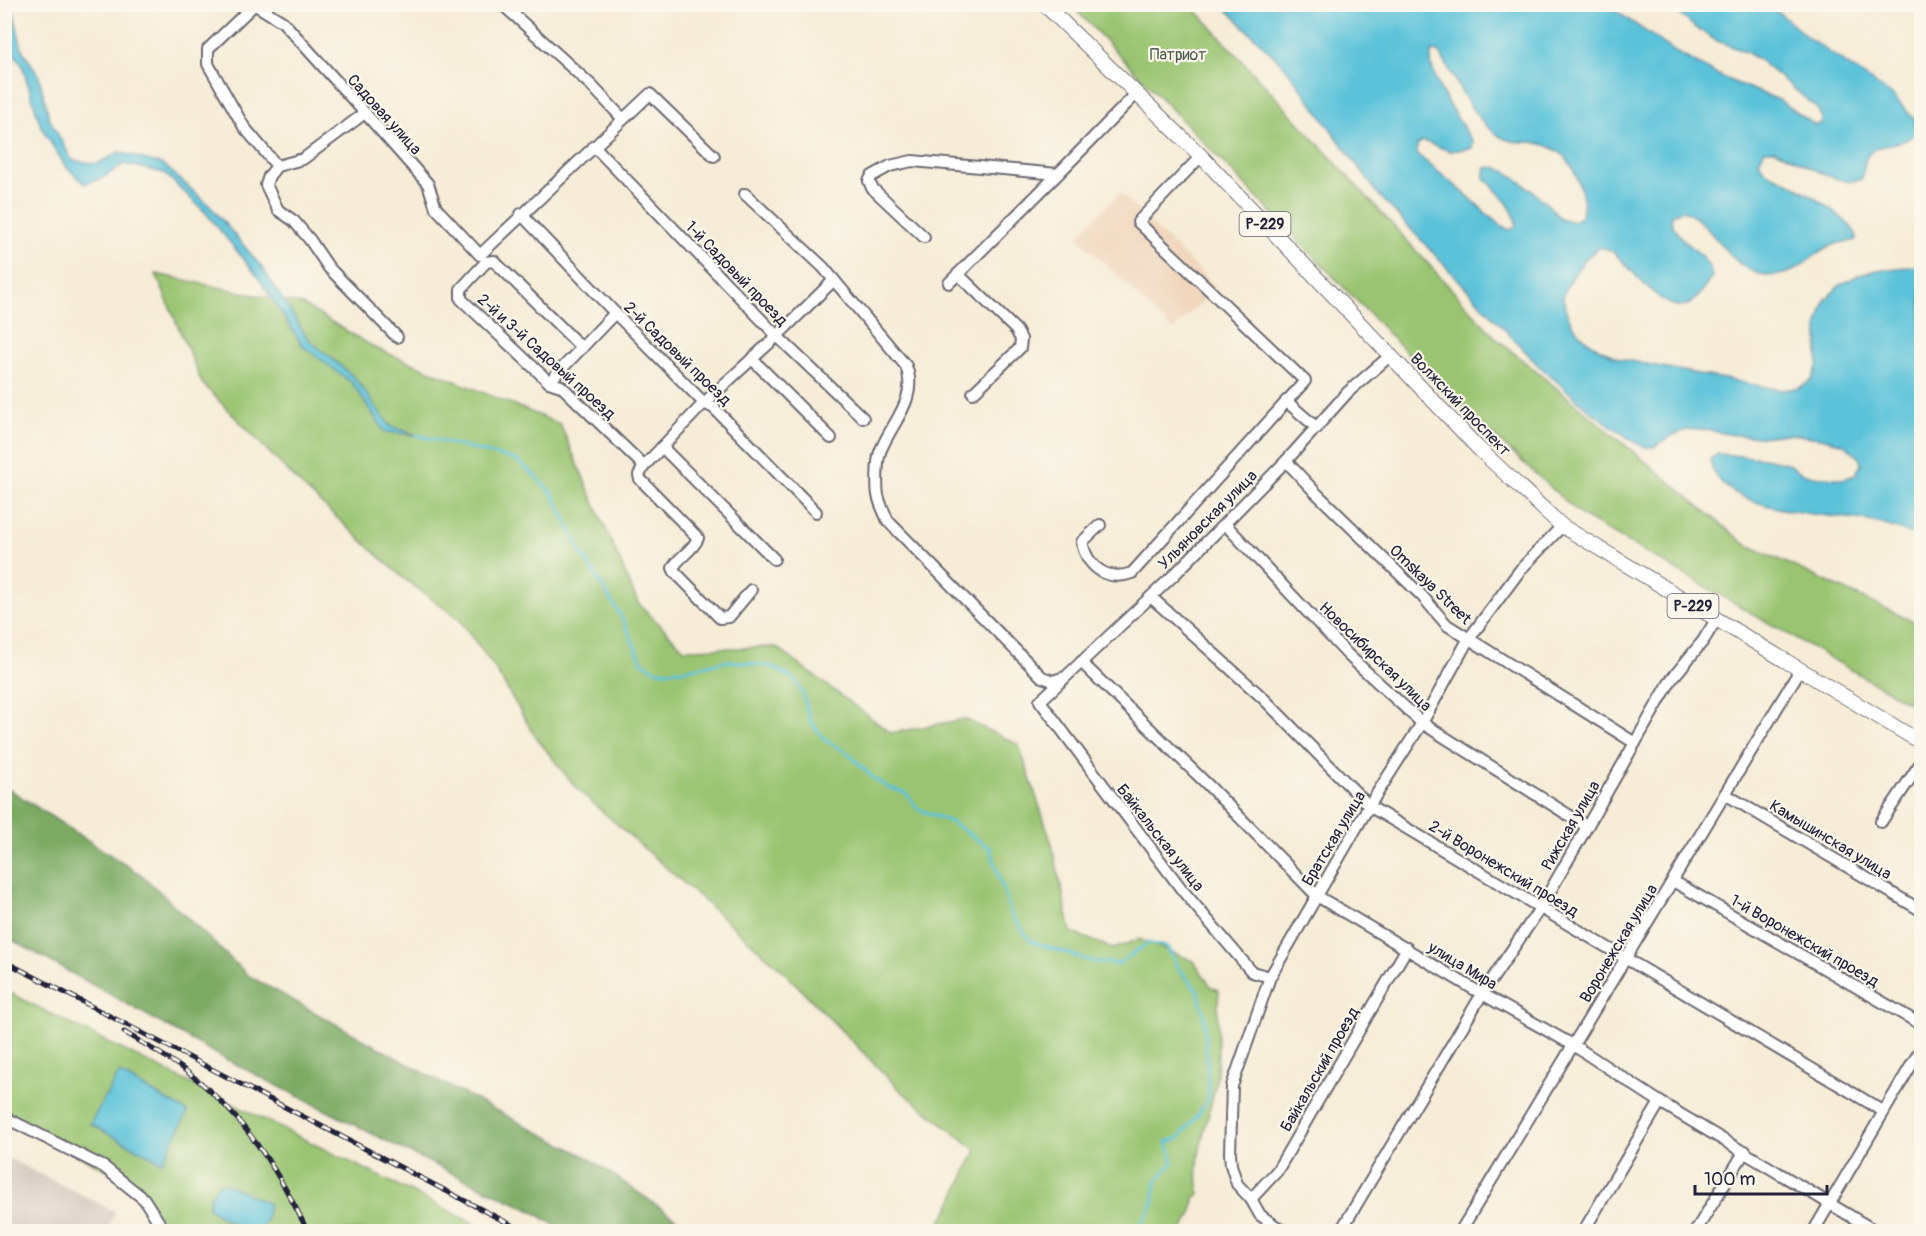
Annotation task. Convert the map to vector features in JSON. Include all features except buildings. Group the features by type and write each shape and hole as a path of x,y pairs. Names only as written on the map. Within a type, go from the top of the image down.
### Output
{"main road":[{"name":"Волжский проспект","path":"1044,4 1201,156 1479,449 1562,526 1922,743"}],"street":[{"path":"502,4 592,86 623,119"},
{"path":"254,5 208,50 207,57 208,64 244,127 277,166"},
{"name":"Садовая улица","path":"254,5 283,22 428,184 436,208 480,255 522,214"},
{"path":"949,283 1137,93"},
{"path":"522,214 650,94 714,156"},
{"path":"365,113 303,159 277,166 268,176 266,185 278,210 294,221 310,240 328,268 397,337"},
{"name":"1-й Садовый проезд","path":"594,146 777,336 863,418"},
{"path":"1100,525 1082,542 1084,553 1097,568 1112,577 1132,573 1305,381 1138,222 1201,156"},
{"path":"924,237 872,188 870,181 872,176 890,166 912,161 1058,174"},
{"path":"745,194 823,267 899,356 909,375 909,391 905,408 879,455 878,497 888,521 1042,677 1053,681 1064,678"},
{"name":"2-й Садовый проезд","path":"522,214 615,313 704,403 714,408 816,512"},
{"name":"2-й и 3-й Садовый проезд","path":"582,348 494,261 486,262 461,290 461,299 549,382 561,386 644,466"},
{"path":"958,274 1016,330 1021,339 1020,348 973,393"},
{"path":"751,590 729,617 720,618 675,572 673,568 676,563 696,544 698,538 640,479 639,475 644,466 704,403 834,280"},
{"path":"549,382 615,313"},
{"name":"Ульяновская улица","path":"1040,700 1151,597 1224,524 1317,428 1348,392 1391,356"},
{"path":"752,359 831,438"},
{"path":"1287,400 1317,428"},
{"path":"662,447 774,559"},
{"name":"Omskaya Street","path":"1286,461 1422,596 1448,625 1635,743"},
{"name":"Новосибирская улица","path":"1224,524 1348,655 1422,723 1586,826"},
{"name":"Братская улица","path":"1251,1199 1238,1184 1231,1166 1232,1086 1270,977 1369,806 1422,723 1467,639 1521,569 1562,526"},
{"name":"2-й Воронежский проезд","path":"1151,597 1264,699 1369,806 1883,1111"},
{"name":"Рижская улица","path":"1340,1232 1482,994 1541,907 1671,680 1703,641 1716,620"},
{"name":"улица Мира","path":"1081,662 1208,785 1317,896 1573,1046 1660,1102 1877,1232"},
{"name":"Воронежская улица","path":"1460,1232 1800,670"},
{"name":"Байкальская улица","path":"1040,700 1183,891 1252,972 1270,977"},
{"path":"1881,822 1922,761"},
{"name":"Камышинская улица","path":"1725,794 1922,911"},
{"name":"1-й Воронежский проезд","path":"1673,881 1922,1025"},
{"name":"Байкальский проезд","path":"1251,1199 1277,1171 1407,948"},
{"path":"1813,1232 1922,1047"},
{"path":"1583,1232 1660,1102"},
{"path":"4,1116 104,1167 144,1199 165,1232"},
{"path":"1695,1232 1745,1151"},
{"path":"1251,1199 1260,1215 1284,1232"}],"shaded area":[{"path":"1120,193 1216,287 1173,331 1077,236"},
{"path":"4,1156 116,1212 106,1231 5,1231"}],"green space":[{"name":"Патриот","path":"1071,5 1191,5 1497,339 1745,544 1921,625 1921,710 1582,516 1441,388"},
{"path":"156,274 303,305 375,348 560,424 638,603 684,649 776,647 891,733 965,719 1019,745 1052,844 1071,932 1114,949 1139,939 1194,961 1211,987 1219,990 1216,1082 1199,1153 1200,1194 1194,1198 1192,1214 1181,1231 935,1231 948,1210 976,1150 901,1091 781,969 577,789 535,736 494,667 459,619 403,578 301,485 202,383"},
{"path":"4,786 143,876 249,976 437,1080 587,1157 694,1231 564,1231 532,1211 414,1155 227,1060 5,936"},
{"path":"4,990 489,1231 165,1231 122,1178 5,1117"}],"water":[{"path":"4,5 12,5 22,49 39,76 49,118 72,160 97,164 119,152 164,165 210,206 261,266 309,340 354,377 390,426 417,435 385,432 352,383 303,346 255,273 205,212 164,173 124,164 104,177 85,184 66,167 41,127 22,65 8,45"},
{"path":"1222,5 1610,5 1677,53 1726,79 1779,100 1815,125 1821,124 1822,118 1816,107 1759,60 1748,53 1715,40 1692,25 1669,5 1765,5 1782,15 1807,37 1892,95 1915,120 1916,133 1905,140 1878,148 1868,155 1862,179 1841,180 1774,150 1765,150 1759,161 1766,171 1802,190 1837,214 1854,231 1857,238 1854,241 1830,246 1790,272 1779,275 1762,275 1736,261 1705,227 1682,210 1674,213 1671,218 1674,227 1704,260 1712,277 1691,303 1678,306 1668,303 1648,288 1614,253 1601,247 1590,255 1575,273 1563,298 1568,317 1579,333 1593,345 1620,359 1781,390 1799,388 1812,380 1818,364 1818,324 1825,300 1840,285 1876,270 1921,266 1921,537 1871,521 1799,512 1750,500 1731,490 1716,477 1710,459 1718,454 1763,458 1787,463 1802,473 1813,476 1844,479 1855,475 1861,465 1860,459 1844,444 1821,438 1788,434 1761,437 1700,429 1686,430 1654,447 1646,447 1636,443 1589,410 1537,364 1378,194 1287,69","holes":["1432,51 1439,52 1473,110 1490,130 1510,141 1545,145 1564,156 1572,167 1582,195 1584,203 1581,217 1573,221 1562,220 1542,199 1507,172 1493,167 1486,168 1484,177 1505,200 1513,213 1516,227 1509,230 1417,154 1417,145 1423,141 1450,151 1472,148 1473,142 1452,110 1433,72"]},
{"path":"119,1073 188,1112 162,1162 90,1124"},
{"path":"219,1183 229,1185 269,1204 266,1221 256,1231 231,1223 208,1208 210,1197"}],"waterway":[{"path":"417,435 516,460 553,494 581,552 622,618 642,662 658,671 683,670 727,661 749,663 773,667 795,680 803,694 810,721 825,740 848,753 873,778 887,787 906,793 918,809 951,822 990,848 1011,914 1030,941 1091,961 1118,964 1148,943 1167,947 1179,969 1198,991 1204,1015 1209,1096 1200,1112 1179,1138 1167,1142 1173,1162 1156,1182 1153,1204 1136,1232"}],"railway":[{"path":"4,961 525,1232"},
{"path":"124,1032 168,1058 224,1104 265,1155 288,1192 308,1232"}]}
